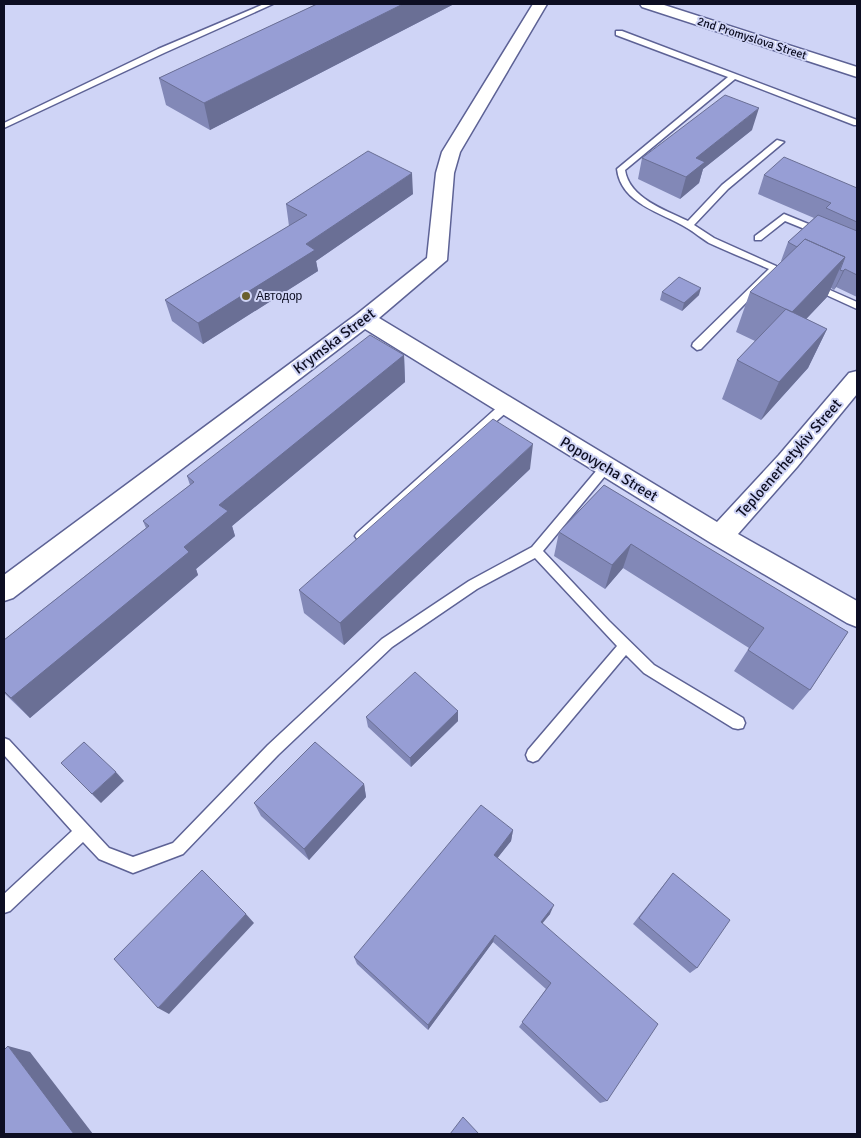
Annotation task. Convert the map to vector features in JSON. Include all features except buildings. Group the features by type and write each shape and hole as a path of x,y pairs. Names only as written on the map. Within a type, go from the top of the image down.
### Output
{"street":[{"name":"Krymska Street","path":"4,590 364,319 437,260 445,173 451,152 540,4"},
{"name":"2nd Promyslova Street","path":"647,4 857,72"},
{"name":"Popovycha Street","path":"364,319 720,536 857,615"},
{"name":"Teploenerhetykiv Street","path":"720,536 788,461 857,379"}],"lane":[{"path":"4,126 161,51 268,4"},
{"path":"619,33 857,123"},
{"path":"734,76 621,169 623,181 635,196 689,225 711,240 791,275"},
{"path":"689,225 725,187 780,142"},
{"path":"758,238 784,217 833,238"},
{"path":"697,346 774,268"},
{"path":"808,283 857,306"},
{"path":"350,546 506,406"},
{"path":"4,745 104,854 133,865 178,849 273,750 387,643 473,585 536,551 606,467"},
{"path":"536,551 649,669 738,723"},
{"path":"533,755 626,645"},
{"path":"4,905 83,831"}],"place":[{"name":"Автодор","path":"246,296"}]}
